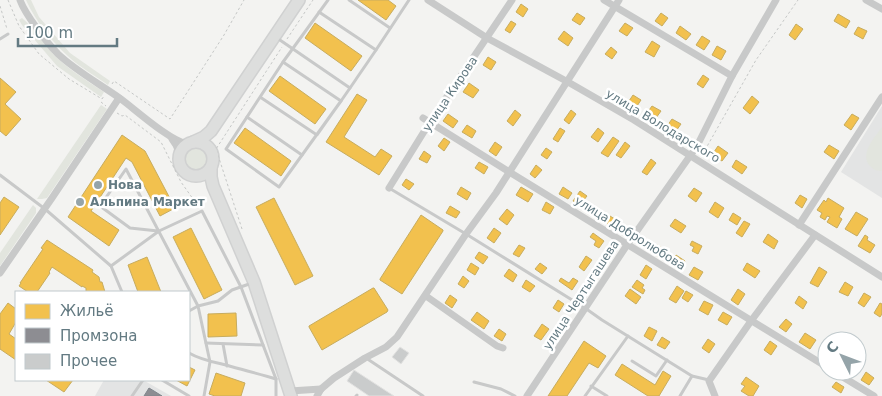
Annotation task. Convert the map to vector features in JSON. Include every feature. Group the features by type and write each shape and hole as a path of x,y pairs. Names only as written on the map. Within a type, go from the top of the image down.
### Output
{"main road":[{"path":"213,186 205,179 185,172 180,162 182,149 204,137 210,131 280,40 299,0"},
{"path":"209,148 210,131"},
{"path":"190,143 200,142 209,148 214,157 211,168 213,186 254,282 290,394"},
{"path":"198,176 211,168"}],"street":[{"path":"20,0 38,29 58,53 77,69 171,137 180,142 190,143"},
{"name":"улица Володарского","path":"428,0 487,38 568,82 690,155 882,277"},
{"name":"улица Кирова","path":"389,188 430,122 512,0"},
{"path":"604,0 732,76"},
{"path":"316,396 334,378 386,347 398,336 510,172 619,0"},
{"name":"улица Чертыгашева","path":"527,396 627,244 697,146 732,76 776,0"},
{"path":"866,0 882,9"},
{"path":"799,225 882,97"},
{"path":"0,273 119,98"},
{"name":"улица Добролюбова","path":"423,118 817,361"},
{"path":"171,137 180,154"},
{"path":"715,396 710,381 816,235"},
{"path":"426,296 497,346 503,348"},
{"path":"849,381 874,396"},
{"path":"290,394 322,389"}],"lane":[{"path":"328,0 292,48 226,149 279,187 341,101"},
{"path":"349,0 390,28"},
{"path":"260,97 317,135 409,0"},
{"path":"319,12 376,50"},
{"path":"0,39 8,34"},
{"path":"280,40 350,88"},
{"path":"283,62 341,101"},
{"path":"247,117 302,155"},
{"path":"159,232 130,228 100,206 126,170 145,204 198,306 210,362 204,396"},
{"path":"0,175 45,209 111,266 122,291"},
{"path":"389,188 466,234 692,376 710,381"},
{"path":"111,266 159,232 202,211 242,287 276,379 276,396"},
{"path":"190,310 218,301 232,290 254,282"},
{"path":"585,396 628,336"},
{"path":"206,343 263,346"},
{"path":"223,344 227,366"},
{"path":"190,355 210,362 276,379"},
{"path":"365,358 423,396"},
{"path":"632,361 656,376 667,360"},
{"path":"680,396 692,376"},
{"path":"132,396 142,381"},
{"path":"163,381 182,394 189,396"},
{"path":"474,382 501,388 515,396"},
{"path":"591,386 607,396"}],"path":[{"path":"138,97 170,119 244,0"},
{"path":"242,228 216,149 280,40 312,0"},
{"path":"705,150 756,60 798,0"},
{"path":"0,6 8,34"},
{"path":"101,102 109,108"},
{"path":"115,112 122,116 125,115 161,142 181,182 202,211"}],"shaded area":[{"path":"26,0 31,0 39,17 70,53 110,81 108,85 74,62 57,45 40,24"},
{"path":"22,18 53,54 104,92 101,97 57,66 22,25 19,20"},
{"path":"101,105 107,109 47,198 37,199"},
{"path":"882,106 882,198 841,172"},
{"path":"882,127 882,171 872,168 867,162 866,157 869,146"},
{"path":"196,144 206,149 211,159 206,169 196,174 186,169 181,159 186,149"},
{"path":"33,205 36,208 36,213 0,266 0,253"},
{"path":"103,381 145,381 171,396 95,396"}],"building: Жильё":[{"path":"358,0 388,0 396,6 386,20"},
{"path":"521,4 528,9 523,17 516,12"},
{"path":"577,13 585,18 580,25 572,20"},
{"path":"661,13 668,18 662,26 655,21"},
{"path":"838,14 850,21 846,28 834,21"},
{"path":"511,21 516,24 510,33 505,30"},
{"path":"315,23 362,56 351,71 305,38"},
{"path":"625,23 633,28 627,36 619,31"},
{"path":"796,24 803,29 795,40 789,35"},
{"path":"680,26 691,34 686,40 676,33"},
{"path":"858,27 867,31 863,39 854,34"},
{"path":"564,31 573,38 568,46 558,39"},
{"path":"702,36 710,41 704,50 696,45"},
{"path":"652,41 660,46 654,57 645,52"},
{"path":"717,46 726,51 721,60 712,55"},
{"path":"611,47 617,52 612,59 605,54"},
{"path":"488,57 496,62 491,70 483,65"},
{"path":"703,75 709,79 703,88 697,84"},
{"path":"280,76 326,109 315,124 269,91"},
{"path":"0,78 16,92 5,104 21,119 6,136 0,131"},
{"path":"469,83 479,90 473,98 463,92"},
{"path":"357,94 367,100 344,137 375,157 381,149 392,156 379,175 326,142"},
{"path":"633,95 641,100 637,106 629,101"},
{"path":"752,96 759,102 750,114 743,108"},
{"path":"652,106 661,111 656,118 647,113"},
{"path":"515,110 521,115 513,126 507,121"},
{"path":"571,110 576,114 569,124 564,120"},
{"path":"448,114 458,121 453,128 443,121"},
{"path":"852,114 859,118 851,130 844,125"},
{"path":"672,119 681,124 676,131 667,126"},
{"path":"467,125 476,131 472,138 462,132"},
{"path":"245,128 291,161 281,176 234,143"},
{"path":"560,128 565,131 558,142 553,139"},
{"path":"598,128 604,133 598,142 591,137"},
{"name":"Нова","path":"122,135 145,151 175,208 160,216 132,162 126,158 91,211 119,230 109,246 68,217"},
{"path":"613,137 619,141 608,157 601,153"},
{"path":"444,138 450,142 444,151 438,146"},
{"path":"495,142 502,147 496,156 489,151"},
{"path":"625,142 630,146 621,158 616,155"},
{"path":"829,145 839,151 834,159 824,152"},
{"path":"718,146 728,153 722,161 712,155"},
{"path":"546,148 552,152 547,159 541,155"},
{"path":"424,151 431,156 427,163 419,159"},
{"path":"651,159 656,163 647,175 642,172"},
{"path":"736,160 747,167 742,174 732,167"},
{"path":"479,162 488,167 484,174 475,168"},
{"path":"536,165 542,170 535,178 530,174"},
{"path":"406,179 414,184 409,190 402,185"},
{"path":"461,187 471,193 467,200 457,194"},
{"path":"521,187 533,194 528,202 516,195"},
{"path":"563,187 572,193 568,199 559,194"},
{"path":"694,188 702,193 696,202 688,196"},
{"path":"580,191 587,196 579,206 573,201"},
{"path":"800,195 807,199 802,208 795,203"},
{"path":"4,197 19,207 0,235 0,203"},
{"path":"274,198 313,276 295,285 256,207"},
{"path":"828,198 844,208 839,217 842,219 837,228 827,222 830,217 827,216 825,220 820,217 822,213 817,210 824,200 826,202"},
{"path":"546,202 554,207 550,214 542,210"},
{"path":"715,202 724,208 718,218 709,212"},
{"path":"450,206 460,212 456,218 446,213"},
{"path":"507,209 514,215 507,225 499,219"},
{"path":"856,212 868,219 857,236 845,229"},
{"path":"733,213 741,218 737,225 729,220"},
{"path":"421,215 443,231 402,294 380,279"},
{"path":"610,216 618,221 614,228 606,223"},
{"path":"675,219 686,226 681,233 670,226"},
{"path":"744,221 750,224 742,237 736,233"},
{"path":"191,228 222,290 204,299 173,237"},
{"path":"494,228 501,233 494,243 487,238"},
{"path":"593,233 604,241 599,248 594,245 596,241 590,237"},
{"path":"768,234 778,241 774,249 763,242"},
{"path":"865,235 868,237 867,240 875,245 870,253 858,246"},
{"path":"47,240 93,270 92,272 102,282 105,291 86,291 86,288 52,267 38,291 26,291 19,286 43,249 41,248"},
{"path":"692,241 702,246 698,254 692,251 694,247 690,245"},
{"path":"519,245 525,248 519,257 513,254"},
{"path":"657,245 664,249 659,257 652,252"},
{"path":"479,252 488,257 483,264 475,258"},
{"path":"676,255 685,261 680,269 671,263"},
{"path":"586,256 592,260 584,271 579,267"},
{"path":"147,257 161,291 138,291 128,265"},
{"path":"471,263 479,268 475,275 467,270"},
{"path":"540,263 547,268 542,274 535,269"},
{"path":"747,263 760,271 755,278 743,270"},
{"path":"646,265 652,269 646,279 640,275"},
{"path":"694,267 703,272 698,280 689,275"},
{"path":"819,267 827,272 818,287 810,283"},
{"path":"509,269 517,275 513,282 504,276"},
{"path":"463,276 469,281 464,288 458,284"},
{"path":"561,278 569,283 573,278 578,281 572,290 559,281"},
{"path":"526,280 535,286 530,292 522,287"},
{"path":"637,280 644,285 642,288 645,290 643,294 632,287"},
{"path":"845,282 853,287 848,296 839,292"},
{"path":"677,286 684,291 676,303 669,299"},
{"path":"373,288 388,310 387,312 322,350 309,326"},
{"path":"630,289 641,297 636,304 625,296"},
{"path":"738,289 745,294 738,305 731,300"},
{"path":"686,291 693,295 688,302 682,298"},
{"path":"864,293 871,297 864,307 858,303"},
{"path":"450,295 457,300 452,308 445,303"},
{"path":"799,296 807,302 803,309 795,303"},
{"path":"558,300 564,304 559,312 553,308"},
{"path":"704,301 713,305 708,315 699,310"},
{"path":"8,303 15,308 15,324 9,334 15,338 15,359 0,349 0,314"},
{"path":"880,303 882,304 882,314 880,317 874,313"},
{"path":"477,312 489,321 484,329 471,320"},
{"path":"723,312 732,317 727,325 718,320"},
{"path":"236,313 237,336 208,337 208,314"},
{"path":"786,319 792,324 786,332 779,327"},
{"path":"542,324 549,329 541,340 534,336"},
{"path":"649,327 657,331 652,341 644,336"},
{"path":"499,329 506,334 502,341 494,336"},
{"path":"805,333 816,340 810,349 799,342"},
{"path":"662,337 670,342 665,349 657,345"},
{"path":"708,339 715,344 709,353 702,348"},
{"path":"584,341 606,356 598,368 589,363 567,396 548,396"},
{"path":"770,341 777,346 771,355 764,350"},
{"path":"622,364 655,385 663,371 671,376 659,396 648,396 615,375"},
{"path":"190,368 195,370 190,380"},
{"path":"216,373 245,383 241,396 215,396 209,394"},
{"path":"867,373 874,378 869,385 863,381 867,381"},
{"path":"746,377 759,386 753,396 749,396 741,391 745,386 741,384"},
{"path":"48,381 72,381 64,392"},
{"path":"178,381 190,381 187,386"},
{"path":"836,382 844,387 841,393 832,387"}],"building: Промзона":[{"path":"149,388 154,391 162,396 144,396"}],"building: Прочее":[{"path":"400,347 409,353 401,364 392,357"},
{"path":"354,370 394,396 369,396 347,381"}],"place":[{"name":"Нова","path":"98,185"},
{"name":"Альпина Маркет","path":"80,202"}]}
